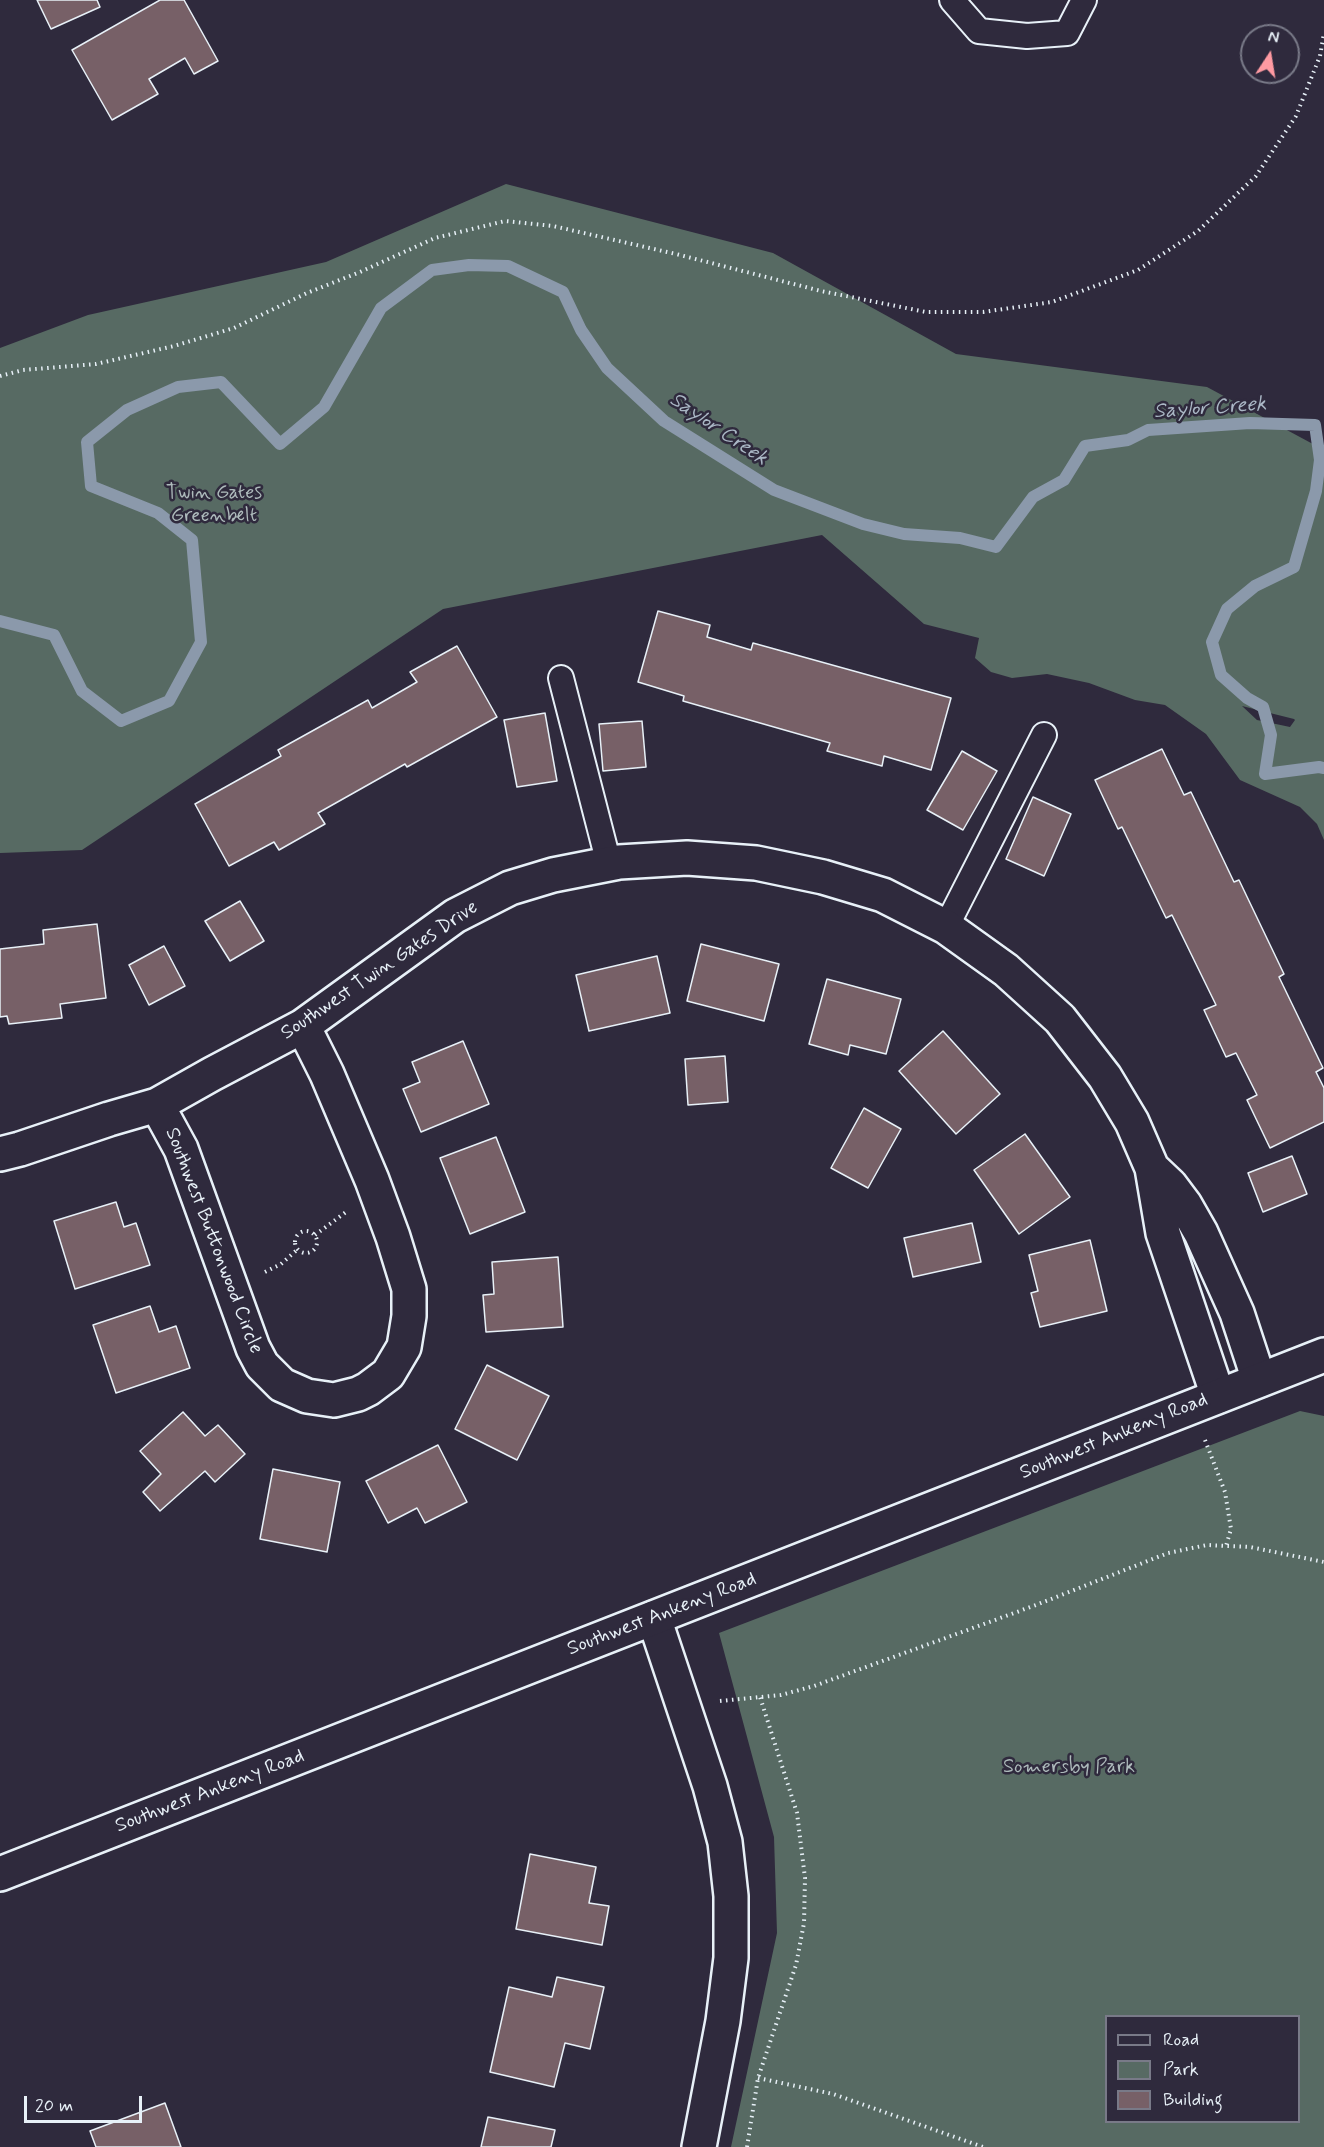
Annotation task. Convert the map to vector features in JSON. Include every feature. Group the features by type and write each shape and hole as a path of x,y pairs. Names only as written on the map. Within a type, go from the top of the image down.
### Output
{"street":[{"name":"Southwest Twin Gates Drive","path":"0,1154 109,1119 158,1106 212,1074 303,1026 455,916 510,888 553,875 609,864 687,858 756,863 824,877 883,895 945,927 1006,970 1060,1019 1106,1077 1132,1122 1152,1168 1163,1233 1205,1401"},
{"name":"Southwest Buttonwood Circle","path":"158,1106 181,1149 253,1348 262,1365 282,1385 307,1396 334,1400 368,1389 388,1374 404,1347 409,1316 409,1290 372,1180 327,1074 303,1026"},
{"name":"Southwest Twin Gates Drive","path":"1152,1168 1170,1185 1201,1233 1237,1313 1259,1380"},
{"name":"Southwest Ankeny Road","path":"0,1874 1324,1355"},
{"path":"654,1618 710,1786 725,1842 731,1896 731,1958 723,2021 699,2147"}],"lane":[{"path":"952,0 979,32 1027,36 1067,33 1084,0"},
{"path":"561,678 609,864"},
{"path":"945,927 1044,735"}],"path":[{"path":"0,376 23,369 96,364 174,346 234,328 435,237 505,221 553,226 698,259 821,291 926,312 983,312 1052,302 1138,270 1198,231 1256,176 1296,116 1320,56 1324,33"},
{"path":"302,1231 314,1233 317,1240 314,1250 302,1253 295,1246 297,1235 302,1231"},
{"path":"1205,1401 1226,1492 1231,1529 1226,1546"},
{"path":"684,1706 781,1695 814,1686 1036,1605 1168,1553 1207,1545 1250,1547 1324,1562"},
{"path":"747,2147 758,2078 796,1965 804,1923 805,1878 797,1813 760,1697"},
{"path":"758,2078 833,2094 983,2147"}],"green space":[{"name":"Twin Gates Greenbelt","path":"506,184 773,253 956,354 1207,387 1324,450 1324,840 1317,824 1300,807 1240,780 1206,734 1165,705 1135,700 1089,683 1047,674 1012,678 991,672 975,658 979,638 924,624 822,535 443,609 82,850 0,853 0,348 88,315 326,262","holes":["1242,706 1294,719 1290,727 1257,720"]},
{"name":"Somersby Park","path":"1300,1411 1324,1416 1324,2147 731,2147 777,1933 774,1837 719,1633"}],"building":[{"path":"37,0 97,0 100,7 51,29"},
{"path":"160,0 184,0 218,61 194,74 185,58 149,79 158,94 112,120 72,50"},
{"path":"658,611 710,625 707,637 751,650 753,643 951,698 931,770 884,756 882,766 827,751 830,743 683,701 684,696 638,682"},
{"path":"457,646 497,717 407,767 405,764 318,813 325,824 279,850 274,842 229,866 195,804 281,756 278,750 368,700 372,708 417,682 410,672"},
{"path":"545,713 557,781 517,787 504,720"},
{"path":"642,721 646,767 603,771 599,724"},
{"path":"1162,749 1184,795 1191,792 1234,882 1239,880 1284,974 1279,977 1323,1068 1316,1072 1324,1088 1324,1122 1270,1148 1247,1100 1257,1095 1236,1053 1226,1057 1204,1010 1216,1005 1172,915 1166,918 1122,827 1118,829 1095,780"},
{"path":"962,751 997,771 963,830 927,810"},
{"path":"1033,797 1071,814 1044,876 1006,859"},
{"path":"240,901 264,941 230,961 205,921"},
{"path":"97,924 106,998 60,1004 62,1018 9,1024 7,1016 0,1017 0,949 44,944 43,930"},
{"path":"701,944 779,964 764,1021 687,1001"},
{"path":"164,946 185,986 149,1005 129,965"},
{"path":"657,956 670,1013 589,1031 576,975"},
{"path":"827,979 901,999 886,1054 850,1045 848,1055 809,1044"},
{"path":"943,1031 1000,1094 956,1134 899,1071"},
{"path":"463,1041 489,1104 421,1132 403,1089 420,1082 412,1062"},
{"path":"725,1056 728,1102 688,1105 685,1059"},
{"path":"864,1108 901,1129 868,1188 831,1168"},
{"path":"1025,1134 1070,1197 1019,1234 974,1170"},
{"path":"496,1137 525,1212 470,1234 440,1158"},
{"path":"1292,1156 1307,1194 1263,1212 1248,1173"},
{"path":"116,1202 124,1227 136,1223 150,1265 75,1289 54,1221"},
{"path":"972,1223 981,1262 913,1277 904,1238"},
{"path":"1090,1240 1107,1311 1040,1327 1031,1293 1038,1291 1029,1255"},
{"path":"558,1257 563,1327 486,1332 483,1295 494,1294 492,1262"},
{"path":"150,1306 159,1332 176,1326 190,1368 116,1393 93,1325"},
{"path":"487,1365 549,1396 517,1460 455,1429"},
{"path":"183,1412 205,1436 218,1425 245,1454 215,1482 205,1471 160,1511 143,1492 161,1474 140,1451"},
{"path":"438,1445 467,1502 425,1523 417,1508 388,1523 366,1481"},
{"path":"273,1469 340,1482 327,1552 260,1539"},
{"path":"530,1854 596,1867 589,1903 609,1906 602,1945 516,1929"},
{"path":"557,1977 604,1987 590,2049 565,2043 554,2087 490,2072 509,1987 552,1997"},
{"path":"165,2103 181,2147 96,2147 90,2131"},
{"path":"488,2117 555,2130 551,2147 481,2147"}],"waterway":[{"name":"Saylor Creek","path":"0,621 54,635 82,691 121,721 169,701 201,642 192,540 158,513 91,486 87,442 127,410 178,387 221,382 280,444 324,407 381,308 432,270 469,265 508,266 563,292 581,330 607,368 664,421 774,490 863,524 904,534 960,538 996,547 1033,497 1064,480 1085,446 1128,440 1148,430 1250,423 1315,425 1320,460 1316,491 1294,567 1255,586 1227,609 1212,642 1221,675 1247,698 1263,707 1271,735 1265,774 1324,768"}]}
